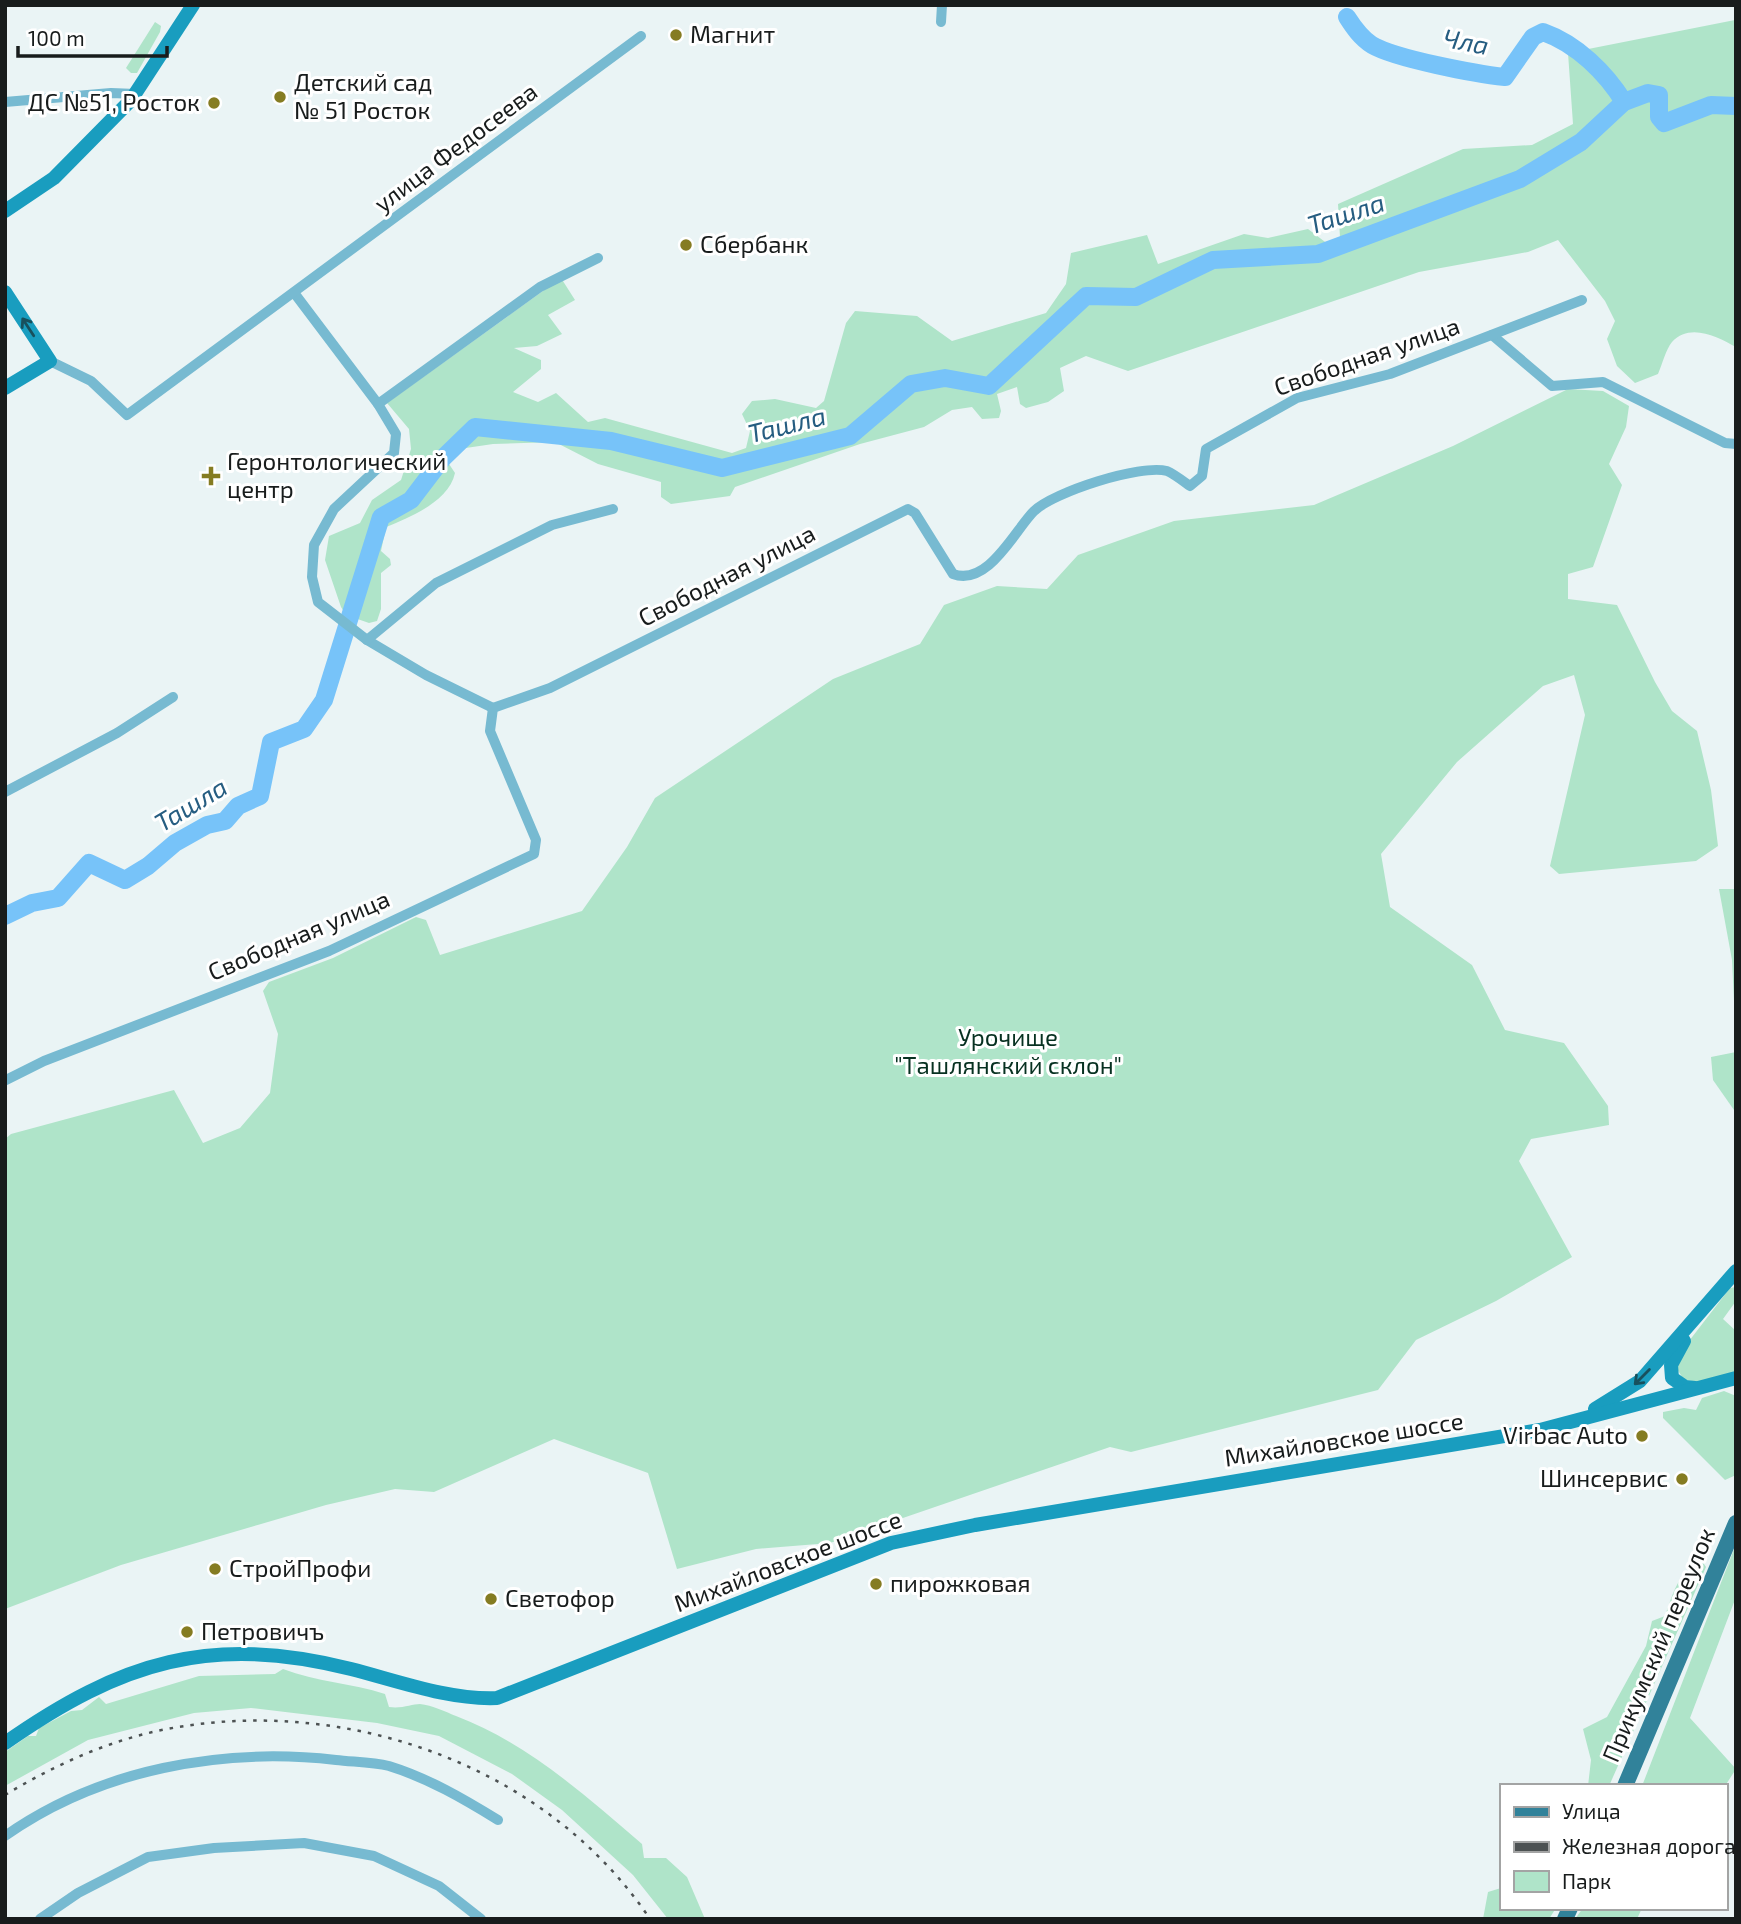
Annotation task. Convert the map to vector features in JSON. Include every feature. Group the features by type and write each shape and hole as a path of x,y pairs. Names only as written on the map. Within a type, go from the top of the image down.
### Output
{"main road":[{"path":"5,211 54,178 136,94 193,5"},
{"path":"5,292 50,361 5,388"},
{"path":"1562,1425 1607,1404 1640,1381 1736,1271"},
{"path":"1698,1389 1676,1383 1670,1371 1675,1354 1701,1313"},
{"name":"Михайловское шоссе","path":"5,1743 69,1701 118,1678 173,1659 226,1652 313,1660 476,1699 498,1698 891,1543 975,1525 1562,1425 1736,1378"},
{"name":"Прикумский переулок","path":"1626,1784 1736,1522"}],"street":[{"path":"941,22 942,5"},
{"name":"улица Федосеева","path":"50,361 92,382 127,415 295,294 641,36"},
{"path":"5,102 111,93 136,94"},
{"path":"378,404 540,287 598,258"},
{"path":"295,294 378,404 396,434 394,453 334,509 314,545 312,578 318,602 367,640 426,675 493,708"},
{"name":"Свободная улица","path":"6,1080 44,1061 329,951 534,853 536,840 490,731 493,708 550,688 908,509 915,513 953,574 965,576 996,560 1035,510 1059,496 1141,469 1168,472 1189,486 1202,476 1206,449 1297,398 1390,373 1582,300"},
{"path":"1492,335 1552,386 1603,382 1725,443 1736,443"},
{"path":"367,640 436,583 552,525 613,509"},
{"path":"5,792 117,733 173,697"},
{"path":"5,1836 86,1790 115,1779 229,1758 304,1756 387,1766 449,1790 498,1820"},
{"path":"40,1919 78,1894 148,1857 215,1848 304,1843 374,1856 439,1886 481,1919"}],"green space":[{"path":"1735,20 1736,347 1704,333 1687,333 1672,342 1658,374 1635,383 1617,366 1607,339 1615,321 1605,301 1558,240 1528,252 1419,272 1128,371 1086,356 1060,368 1064,391 1048,402 1026,408 1020,404 1017,387 997,394 1001,411 999,418 982,419 972,407 952,410 924,427 860,444 735,487 730,496 671,504 661,497 661,482 598,464 555,442 493,444 459,449 447,461 455,473 445,492 428,507 386,527 381,551 390,559 391,565 381,573 381,609 377,621 369,623 346,615 341,607 325,560 329,536 360,523 372,500 401,480 411,449 409,429 387,403 561,278 575,300 548,315 562,334 537,346 514,348 541,360 541,369 513,392 538,402 556,393 588,422 605,418 732,453 746,448 750,431 742,414 752,401 775,399 816,408 824,401 846,323 855,311 917,316 952,341 1046,313 1066,284 1071,253 1147,235 1158,264 1244,234 1268,238 1308,229 1341,254 1338,204 1463,149 1532,145 1573,124 1568,53"},
{"path":"155,22 161,26 160,32 137,73 131,73 126,68"},
{"name":"Урочище \"Ташлянский склон\"","path":"1568,389 1603,391 1629,406 1626,427 1609,464 1622,485 1593,567 1568,574 1568,599 1617,605 1672,711 1697,731 1711,790 1718,846 1696,861 1559,874 1550,866 1585,715 1574,675 1543,686 1457,762 1381,854 1390,907 1472,965 1505,1030 1564,1043 1608,1106 1609,1125 1531,1139 1519,1161 1572,1257 1496,1301 1416,1340 1378,1390 1131,1452 1110,1447 830,1543 756,1549 677,1569 648,1473 554,1439 434,1492 395,1489 326,1505 121,1565 5,1609 5,1139 11,1134 174,1090 203,1143 240,1128 270,1093 278,1034 263,991 269,982 333,958 416,917 426,920 440,955 582,911 627,847 655,798 833,679 920,644 944,605 997,586 1047,589 1078,555 1174,521 1314,505 1453,446"},
{"path":"1719,889 1736,889 1736,1042 1732,960"},
{"path":"1736,1052 1734,1110 1713,1080 1711,1057"},
{"path":"1736,1287 1736,1301 1723,1319 1736,1331 1736,1374 1700,1382 1684,1380 1677,1369 1679,1354 1730,1288"},
{"path":"1724,1391 1736,1396 1736,1475 1725,1480 1663,1418 1663,1412 1684,1408 1696,1410 1702,1398"},
{"path":"1736,1544 1736,1597 1690,1718 1736,1769 1726,1784 1643,1784"},
{"path":"1702,1561 1706,1567 1610,1784 1588,1784 1591,1760 1583,1729 1607,1717 1646,1646 1652,1621 1665,1616 1682,1577"},
{"path":"283,1669 385,1694 389,1707 420,1704 434,1707 507,1740 577,1789 642,1844 644,1858 666,1858 687,1877 705,1919 668,1919 633,1875 562,1810 512,1774 439,1736 377,1723 251,1708 194,1713 88,1740 5,1786 5,1752 28,1736 36,1736 39,1728 71,1711 82,1710 99,1697 106,1704 199,1676 275,1674"},
{"path":"1500,1888 1500,1910 1555,1910 1549,1919 1483,1919 1488,1892"},
{"path":"1582,1910 1641,1910 1637,1919 1575,1919"}],"waterway":[{"name":"Чла","path":"1347,17 1364,39 1383,50 1437,65 1505,77 1533,37 1543,32 1556,37 1590,61 1624,102"},
{"name":"Ташла","path":"5,916 32,903 58,898 89,863 125,880 148,866 175,843 207,825 225,821 238,806 260,796 271,742 304,729 324,700 381,517 411,500 443,458 475,427 611,441 722,468 850,436 911,384 945,378 989,386 1086,296 1136,297 1213,260 1318,254 1520,179 1581,142 1624,102 1648,93 1659,95 1659,117 1664,123 1711,105 1736,106"}],"railway":[{"path":"5,1795 83,1755 124,1740 167,1729 235,1721 304,1723 371,1734 437,1754 499,1782 556,1820 607,1865 650,1919"}],"place":[{"name":"Магнит","path":"676,35"},
{"name":"Детский сад № 51 Росток","path":"280,97"},
{"name":"ДС №51, Росток","path":"214,103"},
{"name":"Сбербанк","path":"686,245"},
{"name":"Геронтологический центр","path":"211,476"},
{"name":"Virbac Auto","path":"1642,1436"},
{"name":"Шинсервис","path":"1682,1479"},
{"name":"СтройПрофи","path":"215,1569"},
{"name":"пирожковая","path":"876,1584"},
{"name":"Светофор","path":"491,1599"},
{"name":"Петровичъ","path":"187,1632"}]}
